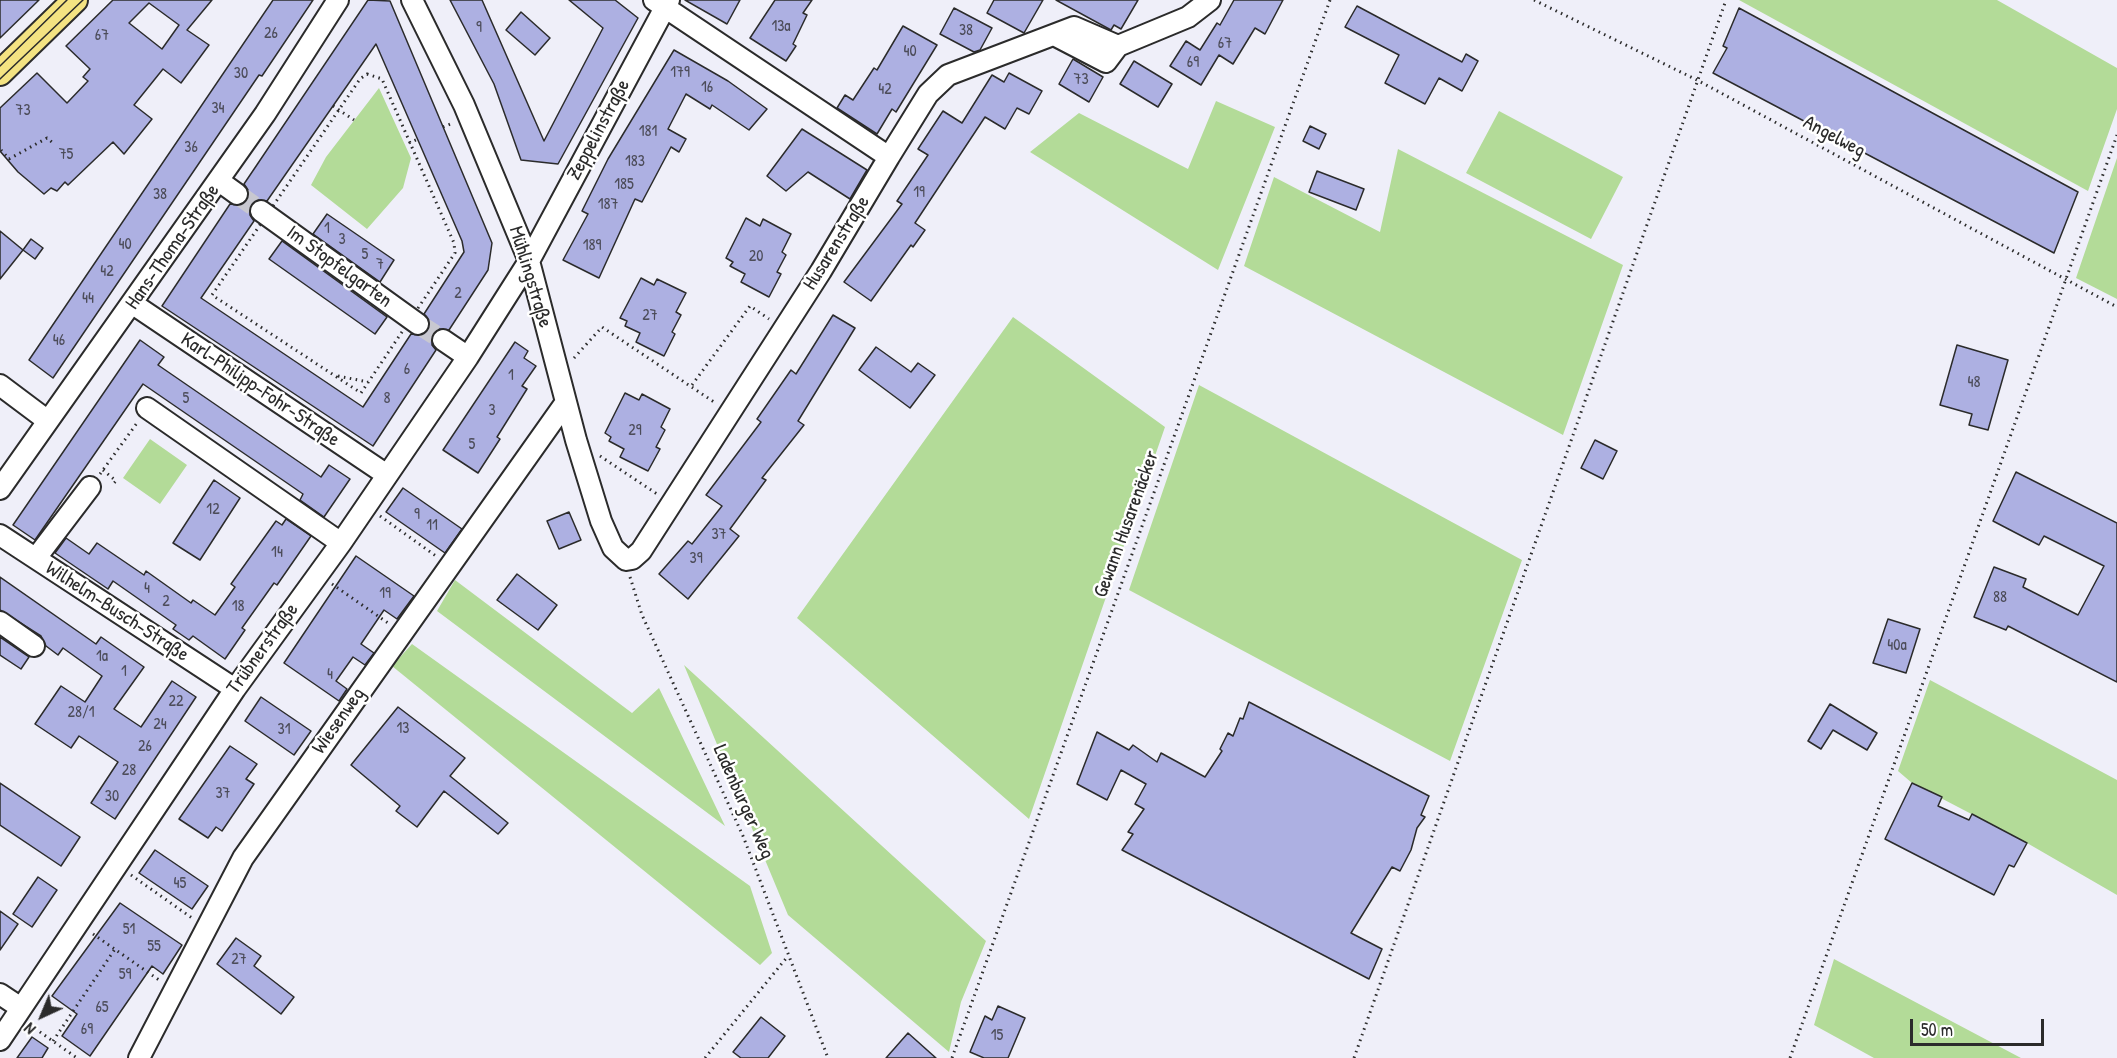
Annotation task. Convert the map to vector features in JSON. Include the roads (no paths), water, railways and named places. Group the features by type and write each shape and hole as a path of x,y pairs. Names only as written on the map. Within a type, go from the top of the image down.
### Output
{"main road":[{"path":"0,73 75,0"}],"street":[{"name":"Hans-Thoma-Straße","path":"0,489 266,114 338,0"},
{"name":"Mühlingstraße","path":"412,0 464,105 529,261 558,375 601,522 613,548 626,560"},
{"name":"Husarenstraße","path":"626,560 632,559 641,551 928,94 948,75 1074,27 1118,46 1188,17 1210,0"},
{"path":"663,3 890,157"},
{"name":"Zeppelinstraße","path":"529,261 663,3"},
{"path":"219,181 237,194"},
{"name":"Im Stopfelgarten","path":"263,213 415,322"},
{"name":"Trübnerstraße","path":"0,1040 235,688 341,543 468,357 529,261"},
{"name":"Karl-Philipp-Fohr-Straße","path":"133,304 387,475"},
{"path":"442,340 468,357"},
{"path":"0,385 48,421"},
{"name":"Wiesenweg","path":"139,1058 243,858 566,402"},
{"path":"147,408 341,543"},
{"path":"36,558 90,487"},
{"name":"Wilhelm-Busch-Straße","path":"0,535 235,688"},
{"path":"0,622 34,646"},
{"path":"0,994 19,1012"}],"tunnel":[{"path":"237,194 261,211"},
{"path":"418,324 443,340"}],"tram line":[{"path":"0,66 67,0"},
{"path":"0,79 83,0"}]}
